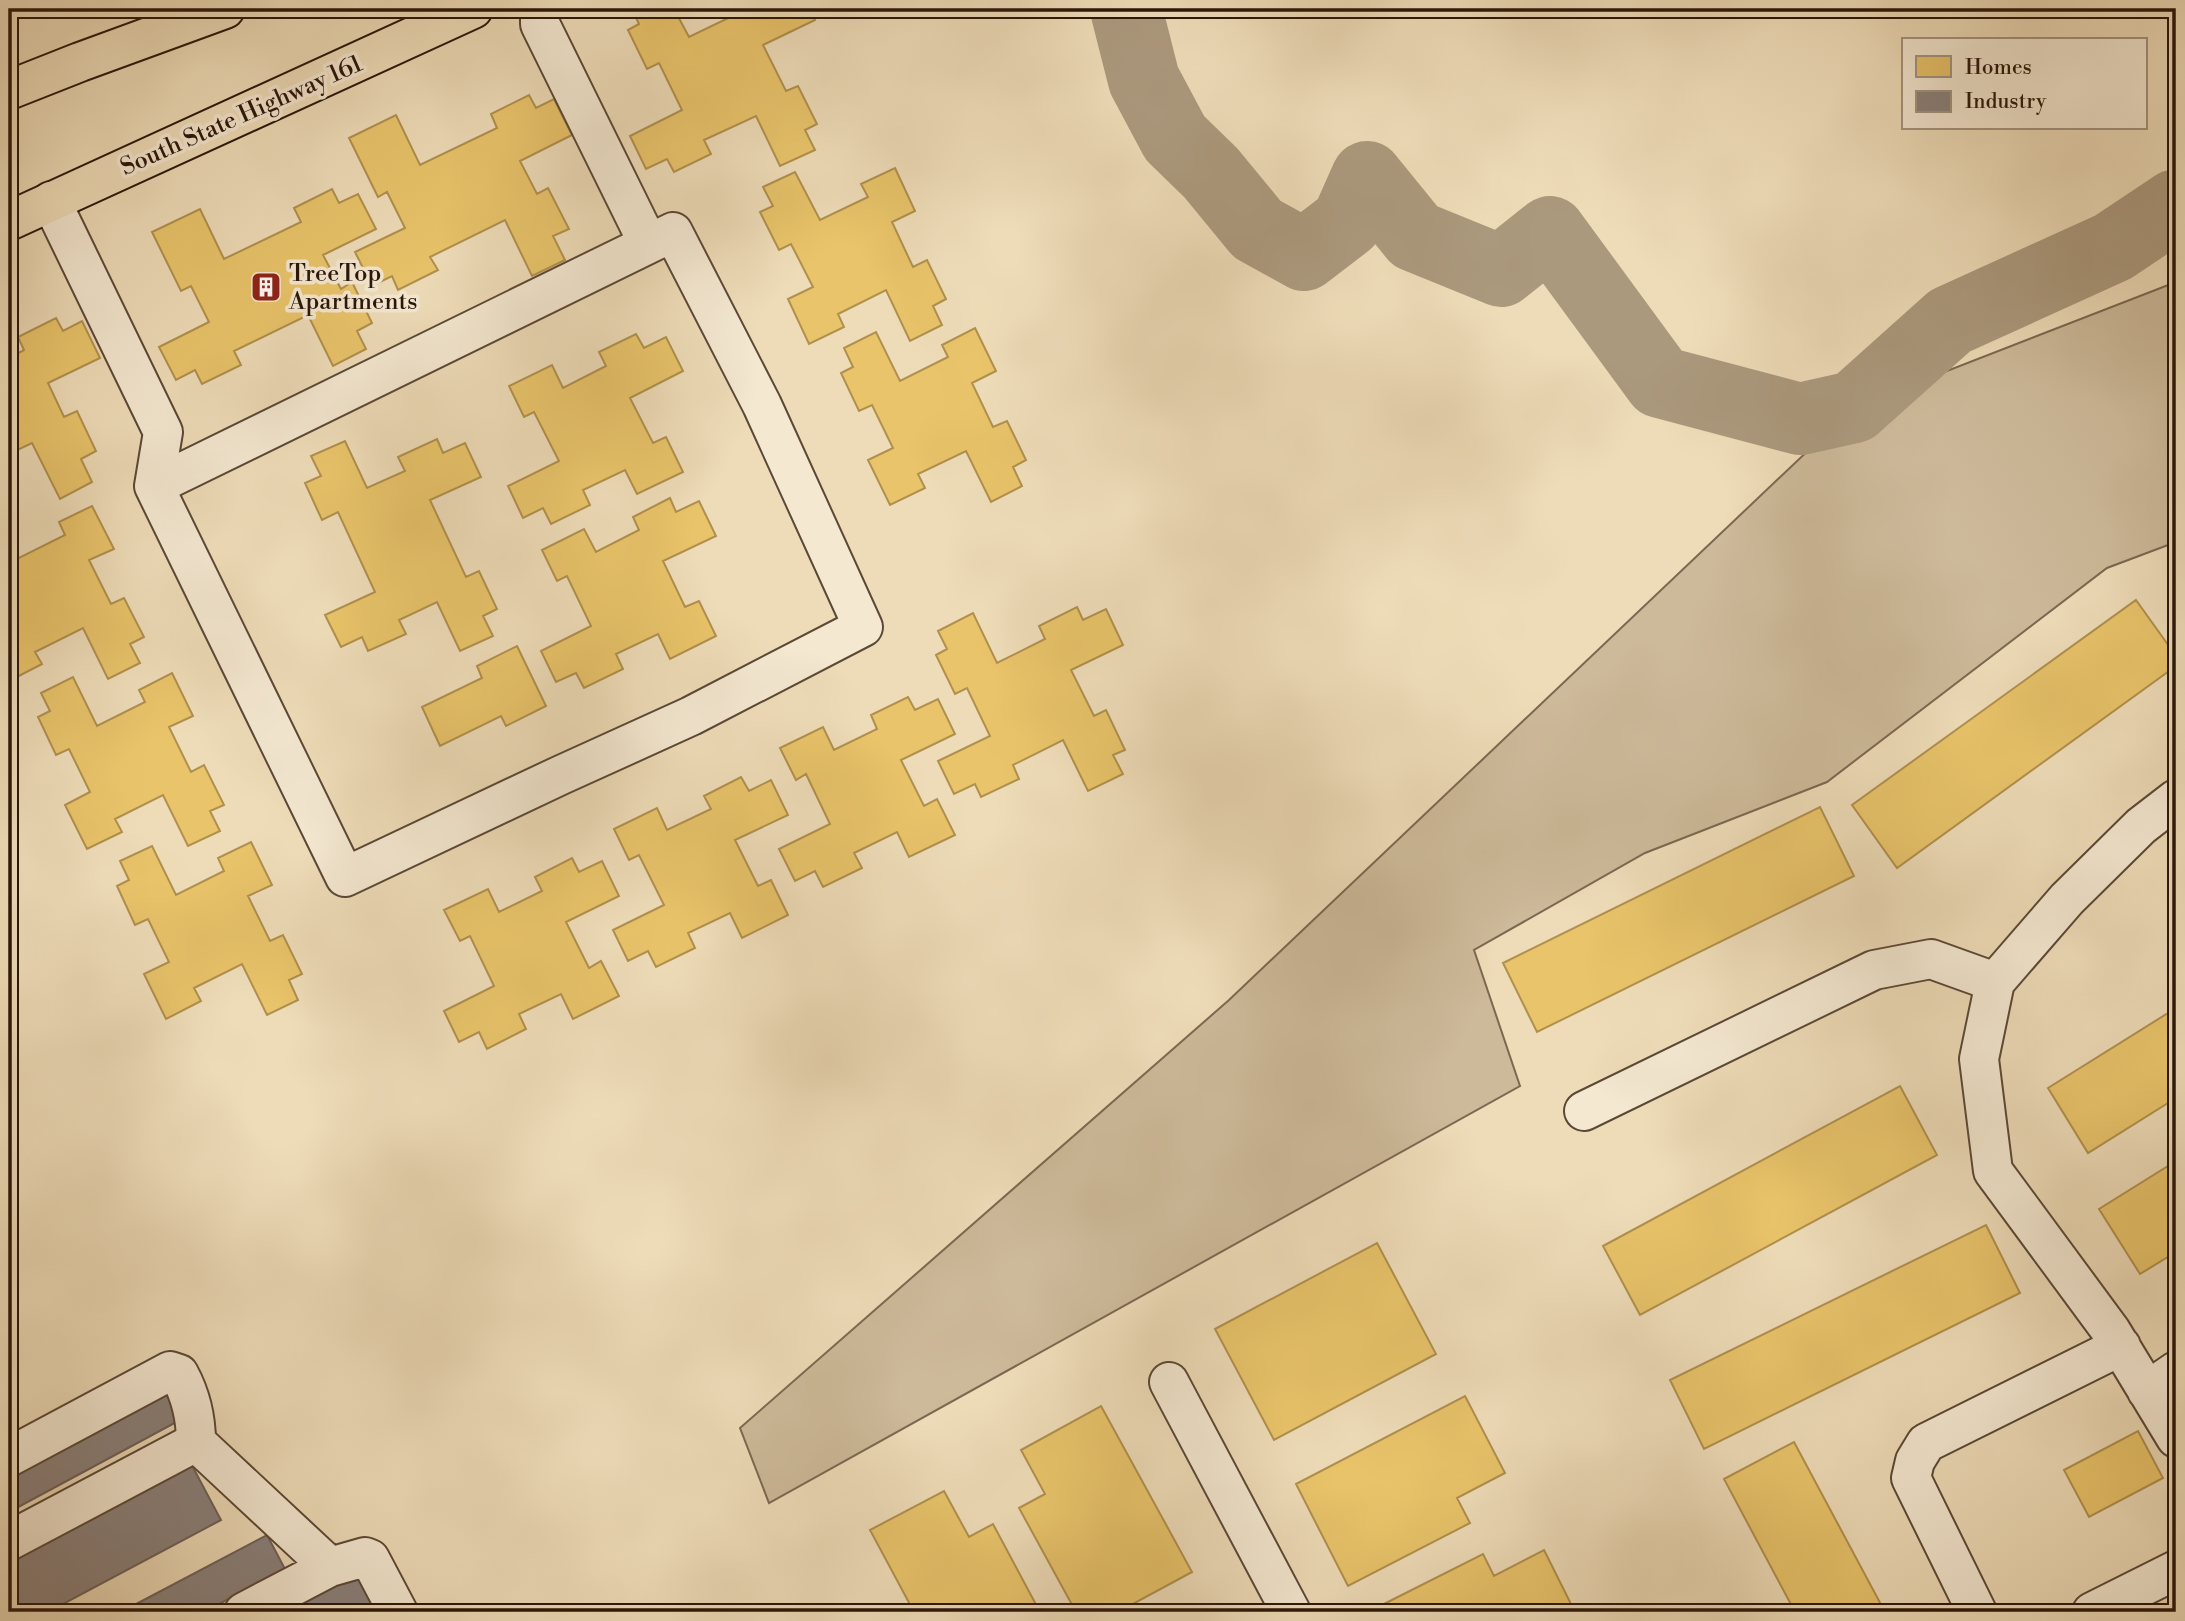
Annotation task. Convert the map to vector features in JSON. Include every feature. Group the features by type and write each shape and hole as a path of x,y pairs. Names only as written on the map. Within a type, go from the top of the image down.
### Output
{"main road":[{"path":"9,90 225,9"},
{"name":"South State Highway 161","path":"9,221 473,9"}],"street":[{"path":"540,9 540,24 648,243"},
{"path":"51,201 163,432 154,486 345,877 691,716 863,627 762,405 673,232 154,486"},
{"path":"2176,799 2141,826 2067,899 1995,982 1979,1059 1993,1171 2121,1346 2162,1381 2176,1438"},
{"path":"1584,1111 1874,970 1931,959 1995,982"},
{"path":"1977,1612 1911,1478 1915,1461 1926,1443 2121,1346"},
{"path":"9,1457 170,1371 179,1374 184,1384 196,1424 195,1441"},
{"path":"1169,1382 1284,1610"},
{"path":"9,1541 195,1441"},
{"path":"195,1441 330,1567"},
{"path":"244,1612 330,1567 365,1557 370,1559 398,1612"},
{"path":"2092,1612 2176,1570"}],"shaded area":[{"path":"2176,282 2176,542 2107,568 1827,782 1645,853 1474,950 1520,1086 769,1503 740,1428 1229,1000 1854,407"}],"building: Homes":[{"path":"632,9 674,9 689,37 747,9 810,9 815,20 763,45 786,91 798,86 817,124 805,130 815,150 780,166 756,116 704,140 711,154 674,172 667,159 646,169 630,136 682,110 659,63 647,69 628,30 639,24"},
{"path":"529,95 536,108 554,99 572,135 520,161 537,194 548,188 569,229 553,236 565,260 532,276 505,220 430,257 438,270 398,290 392,276 372,286 355,252 405,228 387,192 378,197 349,138 396,115 420,165 497,128 491,114"},
{"path":"895,168 915,211 892,222 913,267 927,260 946,299 933,306 942,325 910,341 886,290 838,314 844,327 809,344 788,299 813,287 791,244 779,250 760,212 773,206 763,187 795,172 820,220 868,197 861,184"},
{"name":"TreeTop Apartments","path":"332,189 339,203 358,194 376,229 323,255 341,289 352,282 372,323 357,331 366,349 333,366 308,315 234,351 241,365 202,384 195,370 176,380 159,347 209,322 191,286 181,291 152,232 200,209 224,259 301,222 294,208"},
{"path":"56,318 63,331 82,321 100,358 48,383 64,417 77,411 96,451 81,459 92,482 60,499 32,443 9,454 9,358 24,350 18,337"},
{"path":"975,328 996,371 972,383 993,427 1007,421 1026,460 1013,467 1022,486 991,502 966,451 918,474 925,488 890,505 868,460 893,448 872,405 859,411 841,373 853,367 844,348 876,332 900,381 948,357 942,345"},
{"path":"636,334 644,348 666,337 683,371 630,398 653,443 666,437 683,472 637,494 625,470 583,490 590,505 551,524 543,508 523,518 508,486 559,461 534,412 524,417 509,386 552,365 563,388 606,366 599,352"},
{"path":"437,439 443,453 465,443 481,477 430,500 466,577 479,571 497,609 483,616 493,636 460,651 437,602 399,620 406,634 368,651 362,637 341,647 325,615 375,592 338,512 322,520 305,483 321,476 311,456 345,441 367,488 405,471 398,457"},
{"path":"670,498 676,512 699,501 716,536 663,561 685,607 699,601 716,636 670,659 658,634 616,654 623,669 584,688 576,673 556,682 541,651 591,626 567,576 557,581 542,550 584,529 596,552 639,530 633,517"},
{"path":"92,506 114,549 89,560 111,604 124,598 144,637 130,644 140,663 108,679 83,628 35,652 42,664 9,681 9,541 17,559 65,535 59,522"},
{"path":"2136,600 2176,656 2176,666 1897,868 1852,805"},
{"path":"1077,607 1083,620 1106,609 1123,645 1071,670 1094,716 1106,710 1125,750 1113,755 1123,774 1088,791 1063,740 1013,765 1019,779 981,797 975,784 954,794 938,761 990,736 967,688 955,694 936,655 947,649 938,631 973,613 997,663 1045,639 1039,626"},
{"path":"517,646 546,706 506,726 501,716 440,746 422,707 482,678 477,666"},
{"path":"172,673 193,716 169,727 191,772 204,765 224,805 210,811 220,831 188,846 163,795 115,819 122,832 87,849 65,805 90,792 69,749 56,755 38,717 50,711 41,693 73,677 97,726 145,702 139,690"},
{"path":"908,697 915,710 938,699 955,734 901,760 924,806 937,799 955,835 909,857 897,832 854,853 862,868 823,887 815,871 795,881 779,849 830,824 806,774 796,780 780,748 823,727 834,750 877,729 871,715"},
{"path":"741,777 749,791 771,780 788,815 735,840 758,886 771,880 788,915 742,938 730,913 688,933 695,948 656,967 648,951 628,961 613,930 664,905 639,855 629,860 614,829 657,808 667,830 711,809 704,796"},
{"path":"1820,807 1854,876 1537,1032 1503,963"},
{"path":"251,842 272,885 248,896 270,941 283,935 302,974 289,980 298,1000 267,1015 242,964 194,988 201,1001 166,1019 144,974 169,962 148,919 135,925 117,886 129,880 120,861 152,846 176,895 224,871 218,858"},
{"path":"572,858 579,872 602,861 619,896 566,922 589,968 601,961 619,996 573,1019 561,994 519,1014 526,1029 487,1049 479,1032 459,1042 444,1011 494,986 470,936 460,941 444,910 488,889 499,912 542,891 535,877"},
{"path":"2176,1008 2176,1098 2088,1153 2048,1088"},
{"path":"1900,1086 1937,1155 1640,1315 1603,1246"},
{"path":"2176,1161 2176,1252 2140,1274 2099,1209"},
{"path":"1986,1225 2020,1293 1704,1449 1670,1380"},
{"path":"1377,1243 1436,1354 1274,1440 1215,1329"},
{"path":"1465,1396 1505,1473 1457,1498 1470,1523 1348,1586 1296,1484"},
{"path":"1101,1406 1192,1572 1118,1612 1076,1612 1019,1508 1045,1494 1021,1450"},
{"path":"2138,1431 2163,1478 2089,1517 2064,1470"},
{"path":"1794,1442 1885,1612 1795,1612 1724,1479"},
{"path":"944,1491 969,1537 993,1524 1040,1612 914,1612 870,1530"},
{"path":"1544,1550 1575,1612 1368,1612 1483,1554 1494,1576"}],"building: Industry":[{"path":"164,1386 182,1419 9,1512 9,1470"},
{"path":"188,1458 221,1520 48,1612 9,1612 9,1553"},
{"path":"267,1535 285,1569 204,1612 121,1612"},
{"path":"362,1569 380,1604 363,1612 279,1612"}],"waterway":[{"path":"1126,9 1144,80 1175,138 1211,173 1257,229 1304,255 1347,222 1367,177 1415,236 1501,271 1550,232 1660,382 1800,419 1854,407 1950,321 2113,247 2176,205"}],"place":[{"name":"TreeTop Apartments","path":"266,287"}]}
